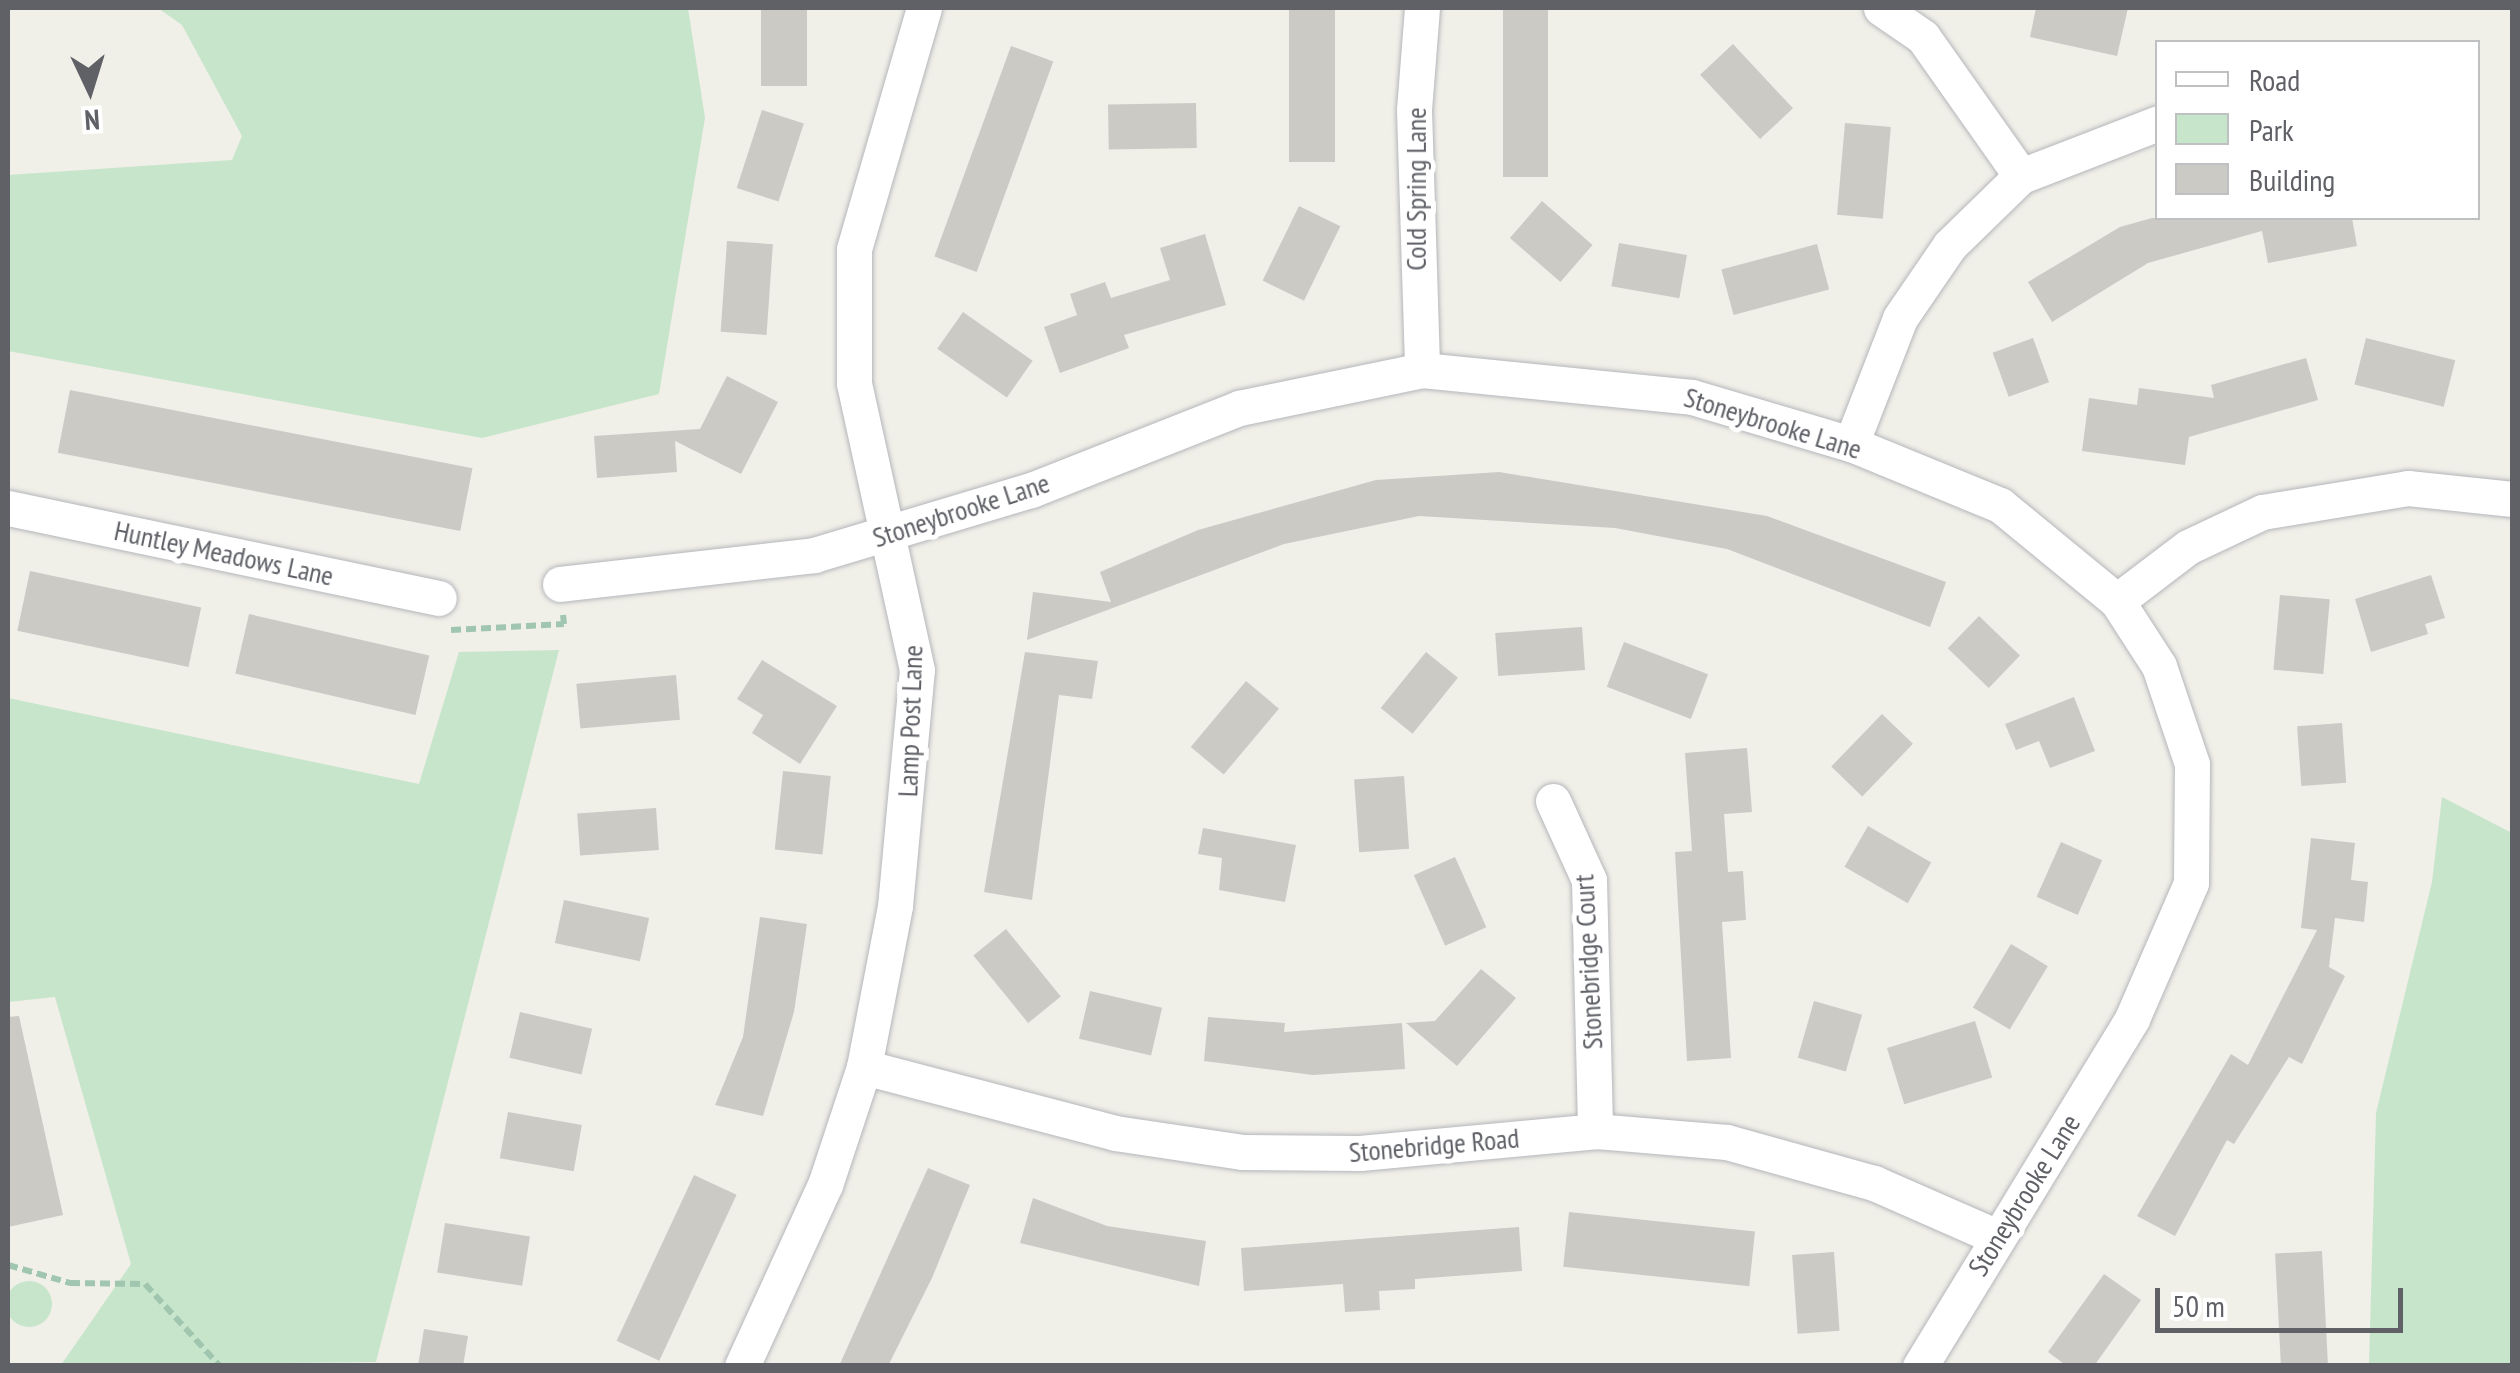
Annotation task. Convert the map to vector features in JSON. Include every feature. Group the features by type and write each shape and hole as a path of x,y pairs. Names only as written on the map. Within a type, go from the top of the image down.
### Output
{"street":[{"name":"Lamp Post Lane","path":"742,1366 825,1186 864,1066 895,906 916,717 913,627 854,383 854,250 924,8"},
{"name":"Cold Spring Lane","path":"1422,8 1414,110 1422,370"},
{"path":"1882,8 1923,36 2021,176"},
{"path":"1851,444 1914,293 2021,176 2155,124"},
{"name":"Stoneybrooke Lane","path":"560,584 731,568 888,535 1239,408 1422,370 1641,387 1851,444 2000,505 2117,601 2180,716 2192,764 2191,883 2141,1003 1920,1366"},
{"path":"2117,601 2188,547 2262,512 2408,488 2512,499"},
{"name":"Huntley Meadows Lane","path":"8,508 440,598"},
{"name":"Stonebridge Court","path":"1554,801 1588,880 1594,1131"},
{"name":"Stonebridge Road","path":"864,1066 1115,1133 1242,1152 1360,1154 1594,1131 1726,1142 1814,1162 1997,1237"}],"path":[{"path":"440,598 436,627 564,624 560,584"},
{"path":"8,1266 70,1282 146,1284 220,1366"}],"green space":[{"path":"158,8 688,8 705,118 659,394 482,438 8,351 8,175 232,160 242,136 182,25"},
{"path":"559,650 376,1362 61,1365 131,1264 55,997 8,1002 8,698 419,784 459,652"},
{"path":"2442,797 2512,833 2512,1365 2369,1365 2376,1113 2432,882"},
{"path":"29,1281 45,1288 52,1304 45,1320 29,1327 13,1320 6,1304 13,1288"}],"building":[{"path":"761,8 807,8 807,86 761,86"},
{"path":"1289,8 1335,8 1335,162 1289,162"},
{"path":"1503,8 1548,8 1548,177 1503,177"},
{"path":"2036,8 2128,8 2117,56 2030,37"},
{"path":"1733,44 1793,108 1760,139 1700,75"},
{"path":"1011,46 1053,61 977,272 934,256"},
{"path":"1196,103 1197,148 1109,150 1108,105"},
{"path":"762,110 804,124 779,202 737,188"},
{"path":"1845,123 1891,127 1883,219 1837,215"},
{"path":"1542,201 1593,245 1560,282 1510,238"},
{"path":"1299,206 1340,226 1304,301 1263,281"},
{"path":"2152,218 2352,220 2357,246 2268,263 2262,231 2148,263 2052,322 2028,282 2120,227"},
{"path":"1205,234 1226,305 1124,335 1129,348 1060,373 1044,327 1077,315 1070,294 1105,282 1111,298 1170,280 1160,248"},
{"path":"727,241 773,244 767,335 721,332"},
{"path":"1619,243 1687,255 1679,298 1611,286"},
{"path":"1817,244 1829,289 1734,315 1721,270"},
{"path":"963,312 1033,361 1007,398 937,349"},
{"path":"2033,338 2049,382 2009,397 1993,353"},
{"path":"2366,338 2455,360 2444,407 2354,385"},
{"path":"2306,358 2318,400 2189,437 2185,465 2082,451 2089,398 2137,405 2139,388 2214,398 2211,385"},
{"path":"727,376 778,402 741,474 675,441 677,472 597,478 594,436 700,429"},
{"path":"70,390 472,468 460,531 58,453"},
{"path":"1499,472 1767,516 1946,582 1930,627 1727,549 1615,528 1419,516 1284,544 1027,640 1033,592 1111,602 1100,572 1198,530 1376,480"},
{"path":"30,571 201,607 188,667 17,631"},
{"path":"2431,575 2445,618 2425,624 2428,634 2371,652 2355,599"},
{"path":"2280,595 2330,599 2323,674 2273,670"},
{"path":"249,614 429,656 416,715 235,673"},
{"path":"1979,616 2020,656 1989,688 1948,648"},
{"path":"1582,627 1585,670 1498,676 1495,633"},
{"path":"1624,642 1708,674 1691,719 1607,687"},
{"path":"1025,652 1098,661 1092,699 1059,695 1032,900 984,892"},
{"path":"1426,652 1458,678 1413,734 1381,708"},
{"path":"762,660 837,706 800,764 752,733 763,715 737,699"},
{"path":"676,675 680,720 580,729 576,684"},
{"path":"1246,681 1279,709 1224,775 1191,747"},
{"path":"2074,697 2095,751 2050,768 2039,741 2016,750 2005,724"},
{"path":"1882,714 1913,744 1862,796 1831,767"},
{"path":"2342,723 2346,783 2301,786 2297,726"},
{"path":"1747,748 1752,812 1724,814 1728,872 1743,871 1746,920 1722,922 1731,1058 1687,1061 1675,852 1692,851 1685,753"},
{"path":"783,771 831,776 822,855 775,850"},
{"path":"1404,776 1409,849 1359,852 1354,779"},
{"path":"656,808 659,850 580,855 577,814"},
{"path":"1868,826 1931,863 1908,903 1844,867"},
{"path":"1203,828 1296,845 1285,902 1219,890 1222,858 1198,854"},
{"path":"2311,838 2355,843 2351,880 2368,882 2364,922 2335,918 2329,967 2345,976 2302,1064 2289,1057 2234,1144 2227,1140 2175,1236 2137,1216 2231,1054 2248,1065 2317,930 2301,928"},
{"path":"2061,842 2102,860 2078,915 2037,897"},
{"path":"1455,857 1486,927 1445,946 1414,875"},
{"path":"564,900 649,918 640,961 555,943"},
{"path":"760,917 807,924 794,1012 763,1116 715,1105 743,1037"},
{"path":"1006,929 1061,997 1028,1023 973,955"},
{"path":"2011,944 2048,966 2010,1030 1973,1007"},
{"path":"1481,969 1516,998 1457,1066 1406,1023 1435,1021"},
{"path":"1090,991 1162,1008 1151,1055 1079,1039"},
{"path":"1814,1001 1862,1015 1846,1071 1798,1058"},
{"path":"520,1012 592,1029 582,1074 509,1058"},
{"path":"19,1016 63,1215 8,1227 8,1017"},
{"path":"1208,1017 1285,1023 1284,1032 1402,1023 1405,1069 1313,1075 1204,1061"},
{"path":"1975,1021 1992,1077 1904,1104 1887,1048"},
{"path":"508,1112 582,1125 574,1171 500,1158"},
{"path":"928,1168 970,1185 932,1278 888,1366 839,1366"},
{"path":"694,1175 737,1195 659,1361 617,1341"},
{"path":"1033,1198 1107,1226 1206,1241 1199,1286 1020,1243"},
{"path":"1569,1212 1755,1232 1749,1286 1563,1267"},
{"path":"445,1223 530,1236 522,1286 437,1272"},
{"path":"1519,1227 1522,1271 1415,1279 1415,1289 1379,1291 1380,1310 1345,1312 1343,1284 1244,1291 1241,1248"},
{"path":"2322,1251 2328,1366 2281,1366 2275,1253"},
{"path":"1834,1252 1840,1331 1798,1334 1792,1255"},
{"path":"2104,1274 2141,1300 2094,1366 2067,1366 2048,1352"},
{"path":"424,1329 468,1336 463,1366 418,1366"}]}
